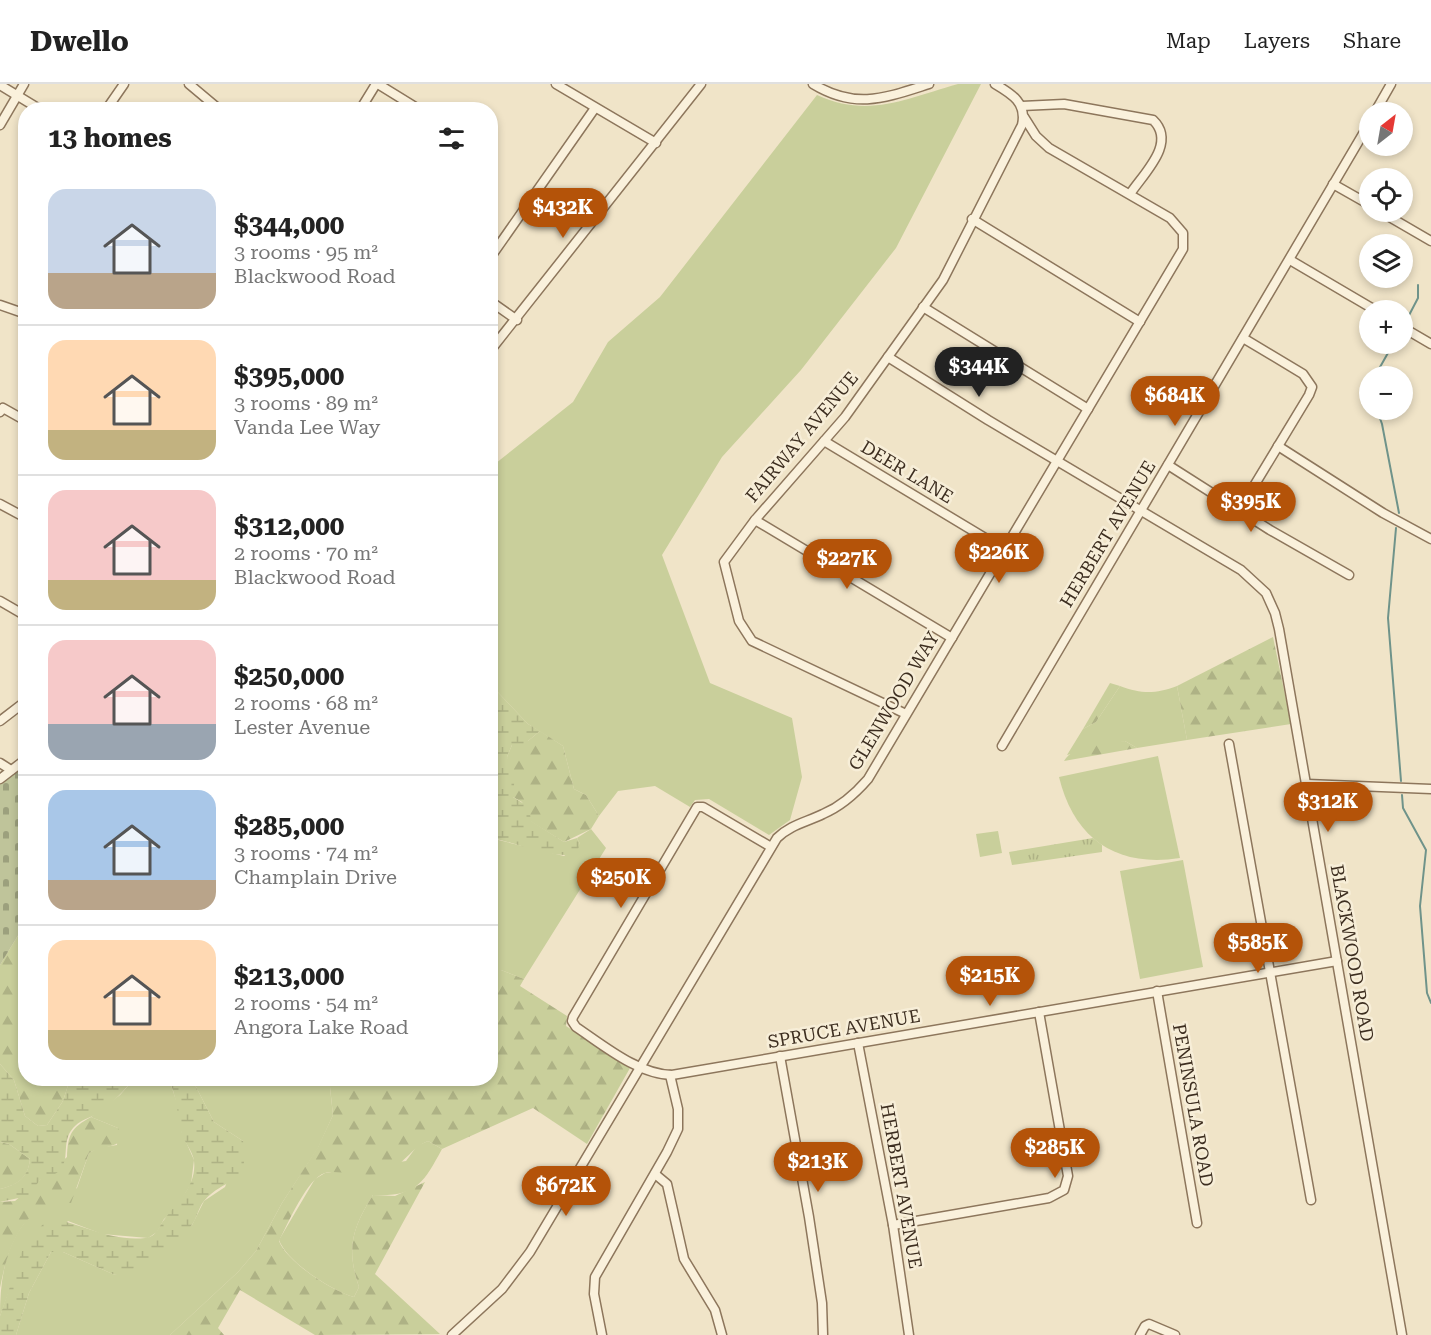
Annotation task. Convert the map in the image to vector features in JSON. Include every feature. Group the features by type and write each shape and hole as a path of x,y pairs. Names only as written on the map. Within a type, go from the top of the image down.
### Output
{"street":[{"path":"0,125 16,94 24,84"},
{"path":"112,102 124,84"},
{"path":"189,84 210,102"},
{"path":"365,102 377,84 407,102"},
{"path":"555,84 656,143"},
{"path":"498,342 701,84"},
{"path":"813,84 843,98 861,100 881,98 930,84"},
{"path":"995,84 1015,96 1022,106 1024,117"},
{"path":"1381,102 1391,84"},
{"path":"0,85 28,102"},
{"path":"1022,106 1064,104 1153,120 1160,127 1163,138 1157,155 1130,194"},
{"path":"498,247 595,108"},
{"name":"GLENWOOD WAY","path":"452,1335 492,1300 517,1270 641,1067 771,847 784,831 835,809 857,791 952,638 1177,260 1184,240 1183,233 1170,218 1041,142 1024,117"},
{"name":"FAIRWAY AVENUE","path":"906,714 757,646 746,634 736,611 724,562 729,551 824,441 888,357 950,268 972,219 1024,117"},
{"name":"HERBERT AVENUE","path":"1002,746 1359,140"},
{"path":"1333,184 1359,199"},
{"path":"972,219 1140,322"},
{"path":"1398,222 1431,241"},
{"path":"1290,260 1359,301"},
{"path":"0,304 18,311"},
{"path":"498,307 517,320"},
{"path":"923,307 1088,409"},
{"path":"1413,333 1431,344"},
{"path":"1240,509 1310,395 1310,382 1303,374 1243,339"},
{"name":"BLACKWOOD ROAD","path":"888,357 1241,570 1266,593 1277,621 1307,784 1402,1335"},
{"path":"0,412 3,408 18,416"},
{"name":"DEER LANE","path":"824,441 1005,550"},
{"path":"1278,447 1383,513 1431,539"},
{"path":"1168,465 1270,530 1349,575"},
{"path":"0,504 18,514"},
{"path":"755,520 952,638"},
{"path":"0,601 18,611"},
{"path":"0,721 18,707"},
{"path":"1229,744 1311,1200"},
{"path":"0,763 11,770"},
{"path":"0,779 18,765"},
{"path":"1307,784 1431,789"},
{"name":"SPRUCE AVENUE","path":"771,847 700,806 579,1006 573,1017 573,1024 641,1067 655,1073 670,1075 1337,961"},
{"name":"PENINSULA ROAD","path":"1157,992 1197,1223"},
{"path":"893,1225 1049,1198 1064,1190 1068,1176 1039,1012"},
{"name":"HERBERT AVENUE","path":"858,1043 893,1225 909,1335"},
{"path":"780,1056 811,1228 822,1303 823,1335"},
{"path":"602,1335 594,1294 595,1277 673,1140 679,1120 677,1098 670,1075"},
{"path":"655,1174 667,1184 684,1258 715,1310 722,1335"},
{"path":"1140,1335 1145,1326 1149,1324 1174,1335"}],"green space":[{"path":"958,84 981,84 896,248 801,370 722,457 662,555 710,683 792,718 802,777 790,820 769,835 709,799 695,800 690,807 655,786 618,791 599,816 586,795 574,789 563,746 528,724 498,692 498,461 573,402 608,342 660,297 817,95 836,102 871,106 905,100"},
{"path":"1273,637 1291,724 1187,740 1177,686"},
{"path":"1110,683 1120,686 1096,722 1083,729"},
{"path":"1120,686 1148,692 1177,686 1187,740 1137,748 1125,741 1067,755 1083,729 1096,722"},
{"path":"498,692 528,724 540,731 528,741 526,747 512,745 507,757 515,773 513,797 529,807 531,821 564,842 577,838 580,844 576,854 565,855 544,852 498,839"},
{"path":"540,731 563,746 574,789 586,795 599,816 591,829 564,842 530,821 522,802 513,797 507,757 512,745 528,741"},
{"path":"1125,741 1137,748 1064,761 1069,755 1083,748"},
{"path":"1158,756 1180,858 1157,860 1118,853 1087,833 1075,817 1066,799 1059,777"},
{"path":"18,769 18,935 0,965 0,783"},
{"path":"591,829 606,848 524,979 498,970 498,840 564,856 580,844 577,838"},
{"path":"998,831 1002,853 980,857 976,834"},
{"path":"1093,838 1102,845 1102,852 1012,865 1009,852"},
{"path":"1183,860 1203,967 1140,979 1120,871"},
{"path":"18,935 18,1086 68,1086 63,1101 47,1125 38,1126 25,1116 14,1080 0,1064 0,965"},
{"path":"498,970 524,979 520,986 567,1016 566,1026 630,1068 587,1144 533,1108 442,1149 428,1141 397,1166 384,1173 369,1175 325,1173 318,1176 305,1192 279,1241 291,1258 311,1275 334,1289 354,1297 359,1287 353,1261 353,1239 360,1218 373,1195 395,1196 425,1182 375,1274 440,1334 315,1335 240,1290 218,1328 224,1335 170,1335 238,1272 256,1251 282,1203 318,1147 333,1115 330,1087 498,1086"},
{"path":"0,1064 14,1080 25,1116 38,1126 47,1125 63,1101 68,1086 127,1086 105,1108 75,1126 69,1133 64,1164 60,1170 40,1180 28,1196 0,1202 0,1189 21,1180 27,1171 30,1159 9,1144 0,1142"},
{"path":"128,1086 171,1086 182,1133 194,1160 191,1184 175,1210 164,1219 157,1232 148,1238 102,1234 68,1221 12,1283 0,1316 3,1275 10,1248 16,1236 36,1210 77,1188 89,1153 98,1148 117,1145 118,1128 91,1117 120,1095"},
{"path":"171,1086 196,1086 214,1122 243,1141 243,1167 240,1174 204,1201 193,1223 175,1245 158,1258 138,1267 115,1275 63,1252 51,1252 29,1293 16,1335 0,1335 0,1316 23,1248 48,1218 120,1237 145,1238 155,1234 185,1193 194,1170 192,1154 182,1135"},
{"path":"196,1086 331,1086 333,1115 318,1148 282,1203 256,1251 238,1272 170,1335 16,1335 29,1293 51,1252 63,1252 115,1275 192,1225 204,1201 225,1187 243,1141 214,1122"},
{"path":"91,1117 118,1128 123,1140 115,1145 89,1153 71,1203 54,1204 41,1209 29,1218 13,1243 0,1288 0,1202 15,1201 67,1157 68,1143 75,1128"},
{"path":"428,1141 442,1149 423,1179 409,1191 399,1194 373,1195 360,1218 352,1250 359,1287 354,1297 334,1289 311,1274 284,1249 279,1240 315,1179 325,1173 406,1161 417,1146"},
{"path":"0,1142 9,1144 30,1159 27,1171 21,1180 0,1189"}],"waterway":[{"path":"1413,308 1418,298 1418,285"},
{"path":"1381,366 1387,354"},
{"path":"1381,420 1399,513"},
{"path":"1396,528 1388,618 1401,781"},
{"path":"1402,795 1403,808 1426,850 1420,906 1427,993 1431,1003"}]}
